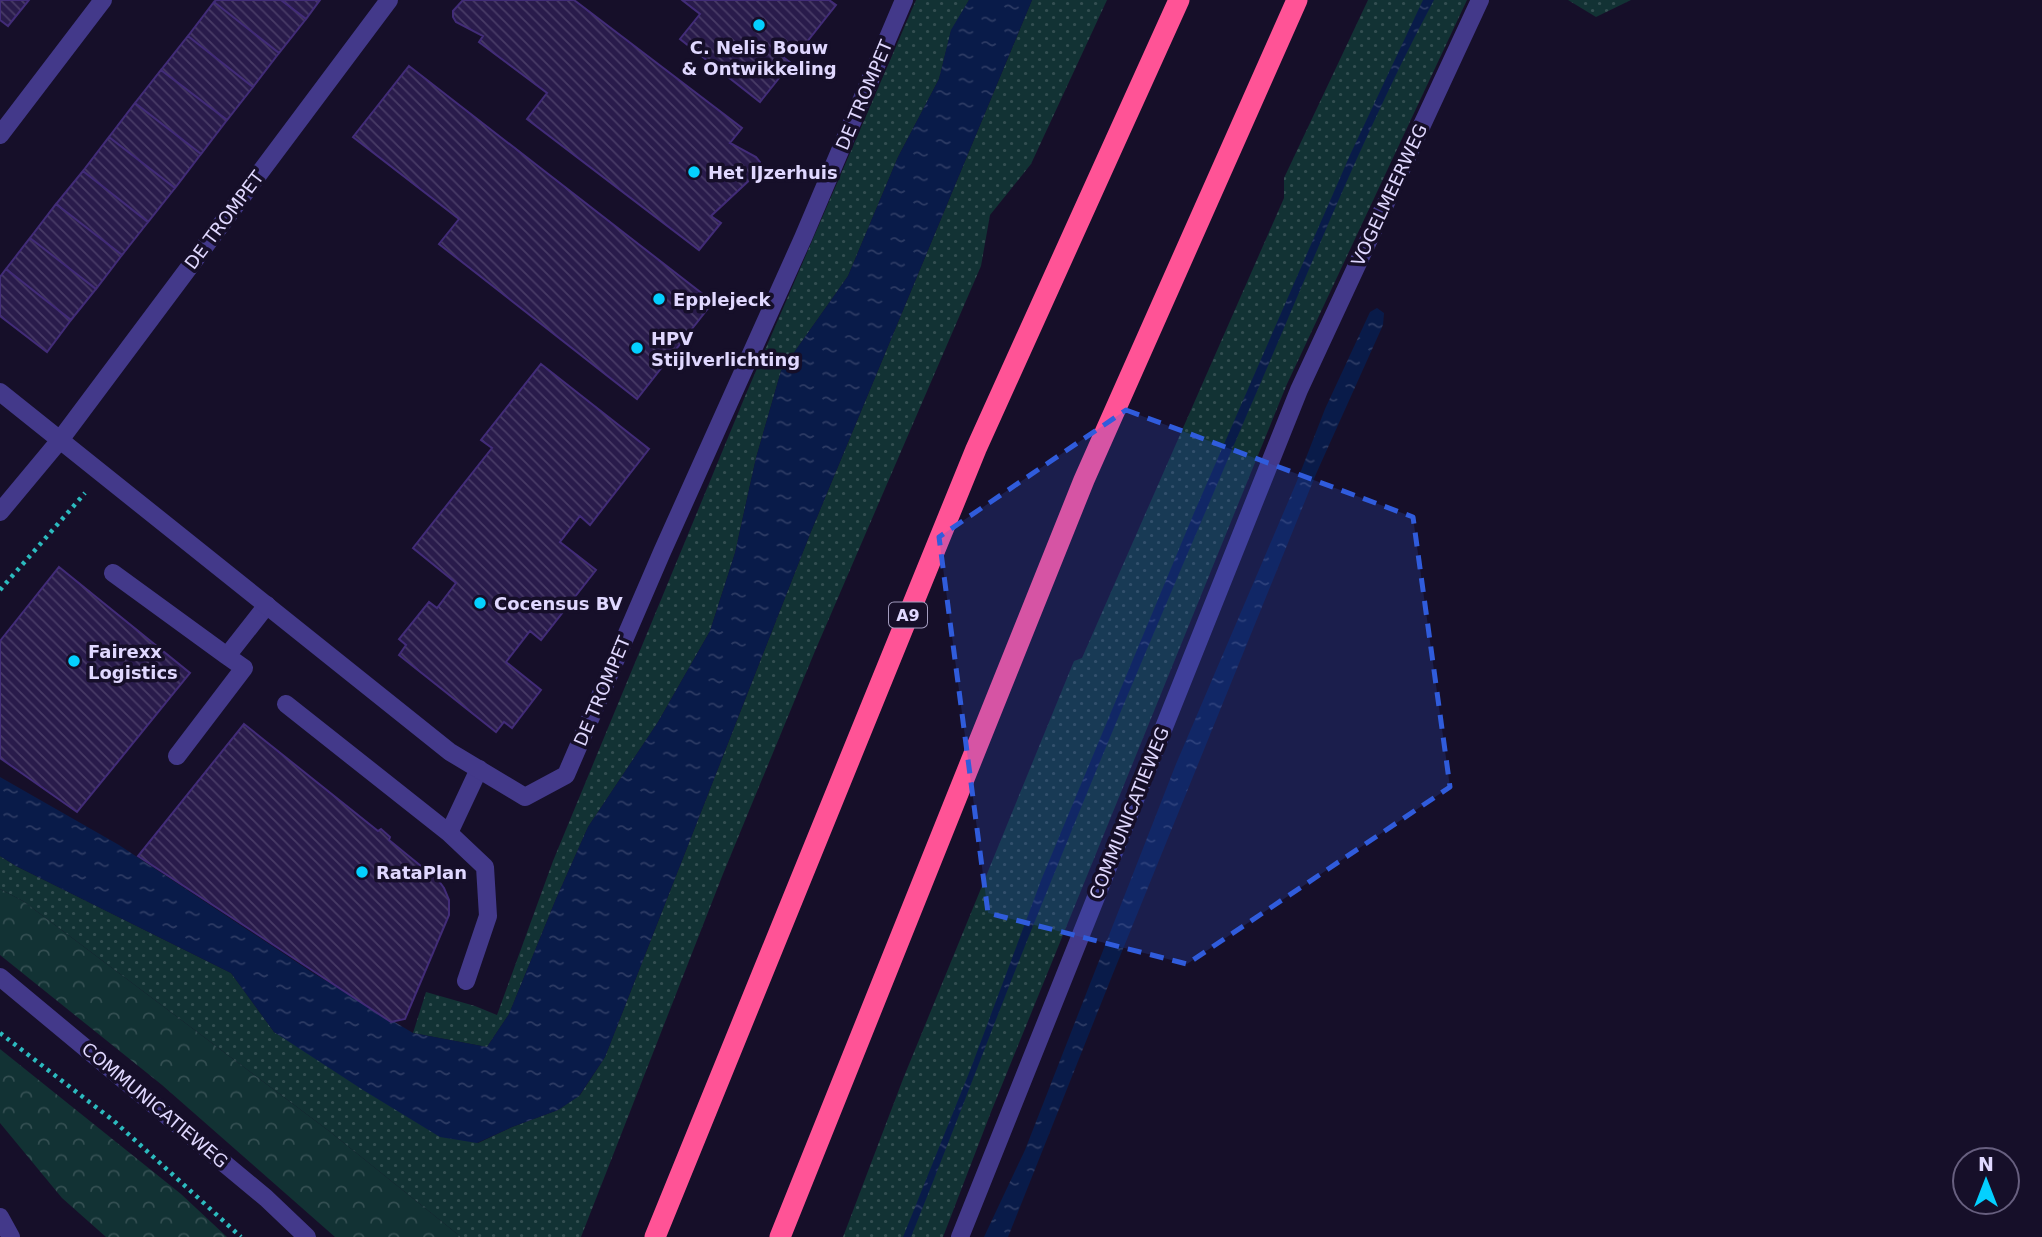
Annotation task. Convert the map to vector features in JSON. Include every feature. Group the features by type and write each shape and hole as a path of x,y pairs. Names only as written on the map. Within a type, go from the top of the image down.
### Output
{"highway":[{"name":"A9","path":"655,1237 976,449 1179,0"},
{"path":"780,1237 1084,480 1297,0"}],"street":[{"path":"0,135 103,0"},
{"name":"DE TROMPET","path":"0,512 60,440 389,0"},
{"name":"DE TROMPET","path":"0,392 450,752 525,797 566,775 662,552 803,238 904,0"},
{"name":"VOGELMEERWEG","path":"1299,390 1480,0"},
{"name":"COMMUNICATIEWEG","path":"960,1237 1299,390"},
{"path":"113,573 244,668 177,756"},
{"path":"228,656 267,605"},
{"path":"286,704 449,833 485,867 488,916 466,981"},
{"path":"449,833 479,769"},
{"name":"COMMUNICATIEWEG","path":"0,977 266,1199 307,1237"},
{"path":"0,1217 11,1237"}],"path":[{"path":"0,590 103,474"},
{"path":"0,1033 114,1121 241,1237"}],"highlighted area":[{"path":"1126,410 1413,517 1450,787 1187,964 988,913 939,537"}],"green space":[{"path":"916,0 969,0 951,31 939,79 898,157 848,276 781,371 756,458 735,553 710,631 658,722 588,827 509,1014 487,1047 413,1033 426,992 497,1015 553,861 746,394"},
{"path":"1032,0 1107,0 1031,164 990,215 981,266 815,651 723,874 581,1237 461,1237 329,1131 23,901 0,889 0,856 231,973 274,1032 478,1143 558,1110 580,1095 605,1057 810,534"},
{"path":"1368,0 1467,0 1287,384 991,1112 943,1237 843,1237 903,1079 1074,661 1082,658 1284,198 1284,178"},
{"path":"1568,0 1631,0 1596,17"},
{"path":"0,889 23,901 329,1131 461,1237 335,1237 162,1085 0,955"},
{"path":"0,1049 181,1194 227,1237 106,1237 62,1198 0,1123"}],"water":[{"path":"969,0 1032,0 810,534 605,1057 579,1096 558,1110 477,1143 440,1137 274,1032 231,973 0,856 0,777 119,845 313,973 413,1033 487,1047 509,1014 588,827 658,722 710,631 735,553 756,458 781,371 848,276 898,157 939,79 951,30"},
{"path":"1423,0 1434,0 1383,101 1314,256 1076,820 911,1237 903,1237 971,1068 1042,878 1194,513 1350,155"},
{"path":"1377,308 1384,313 1383,325 1316,474 1008,1237 984,1237 1025,1150 1176,764 1325,409 1370,312"}],"building":[{"path":"0,0 29,0 8,26 0,20"},
{"path":"281,0 306,19 279,53 214,2"},
{"path":"281,0 320,0 306,19"},
{"path":"463,0 574,0 742,128 730,143 756,157 760,168 711,216 721,223 699,250 527,119 547,93 479,42 483,36 456,22 453,11"},
{"path":"682,0 829,0 836,5 802,48 795,42 783,57 791,63 760,102 680,39 700,14"},
{"path":"214,2 279,53 253,87 188,36"},
{"path":"188,36 253,87 227,120 161,70"},
{"path":"409,66 713,302 637,399 439,244 459,219 353,137"},
{"path":"161,70 227,120 201,154 135,103"},
{"path":"135,103 201,154 175,188 109,137"},
{"path":"109,137 175,188 148,222 83,171"},
{"path":"83,171 148,222 122,255 56,204"},
{"path":"56,204 122,255 96,289 30,238"},
{"path":"30,238 96,289 71,320 6,269"},
{"path":"6,269 71,320 47,352 0,316 0,277"},
{"path":"541,364 649,449 590,525 580,516 560,542 596,570 541,640 530,631 506,662 541,690 512,728 504,722 496,732 399,655 406,645 399,639 429,602 437,608 456,583 413,548 492,448 481,440"},
{"path":"59,567 190,673 77,812 0,758 0,641"},
{"path":"244,724 378,831 381,829 390,837 389,840 444,888 449,900 449,915 405,1019 391,1022 138,856"}],"place":[{"name":"C. Nelis Bouw & Ontwikkeling","path":"759,25"},
{"name":"Het IJzerhuis","path":"694,172"},
{"name":"Epplejeck","path":"659,299"},
{"name":"HPV Stijlverlichting","path":"637,348"},
{"name":"Cocensus BV","path":"480,603"},
{"name":"Fairexx Logistics","path":"74,661"},
{"name":"RataPlan","path":"362,872"}]}
